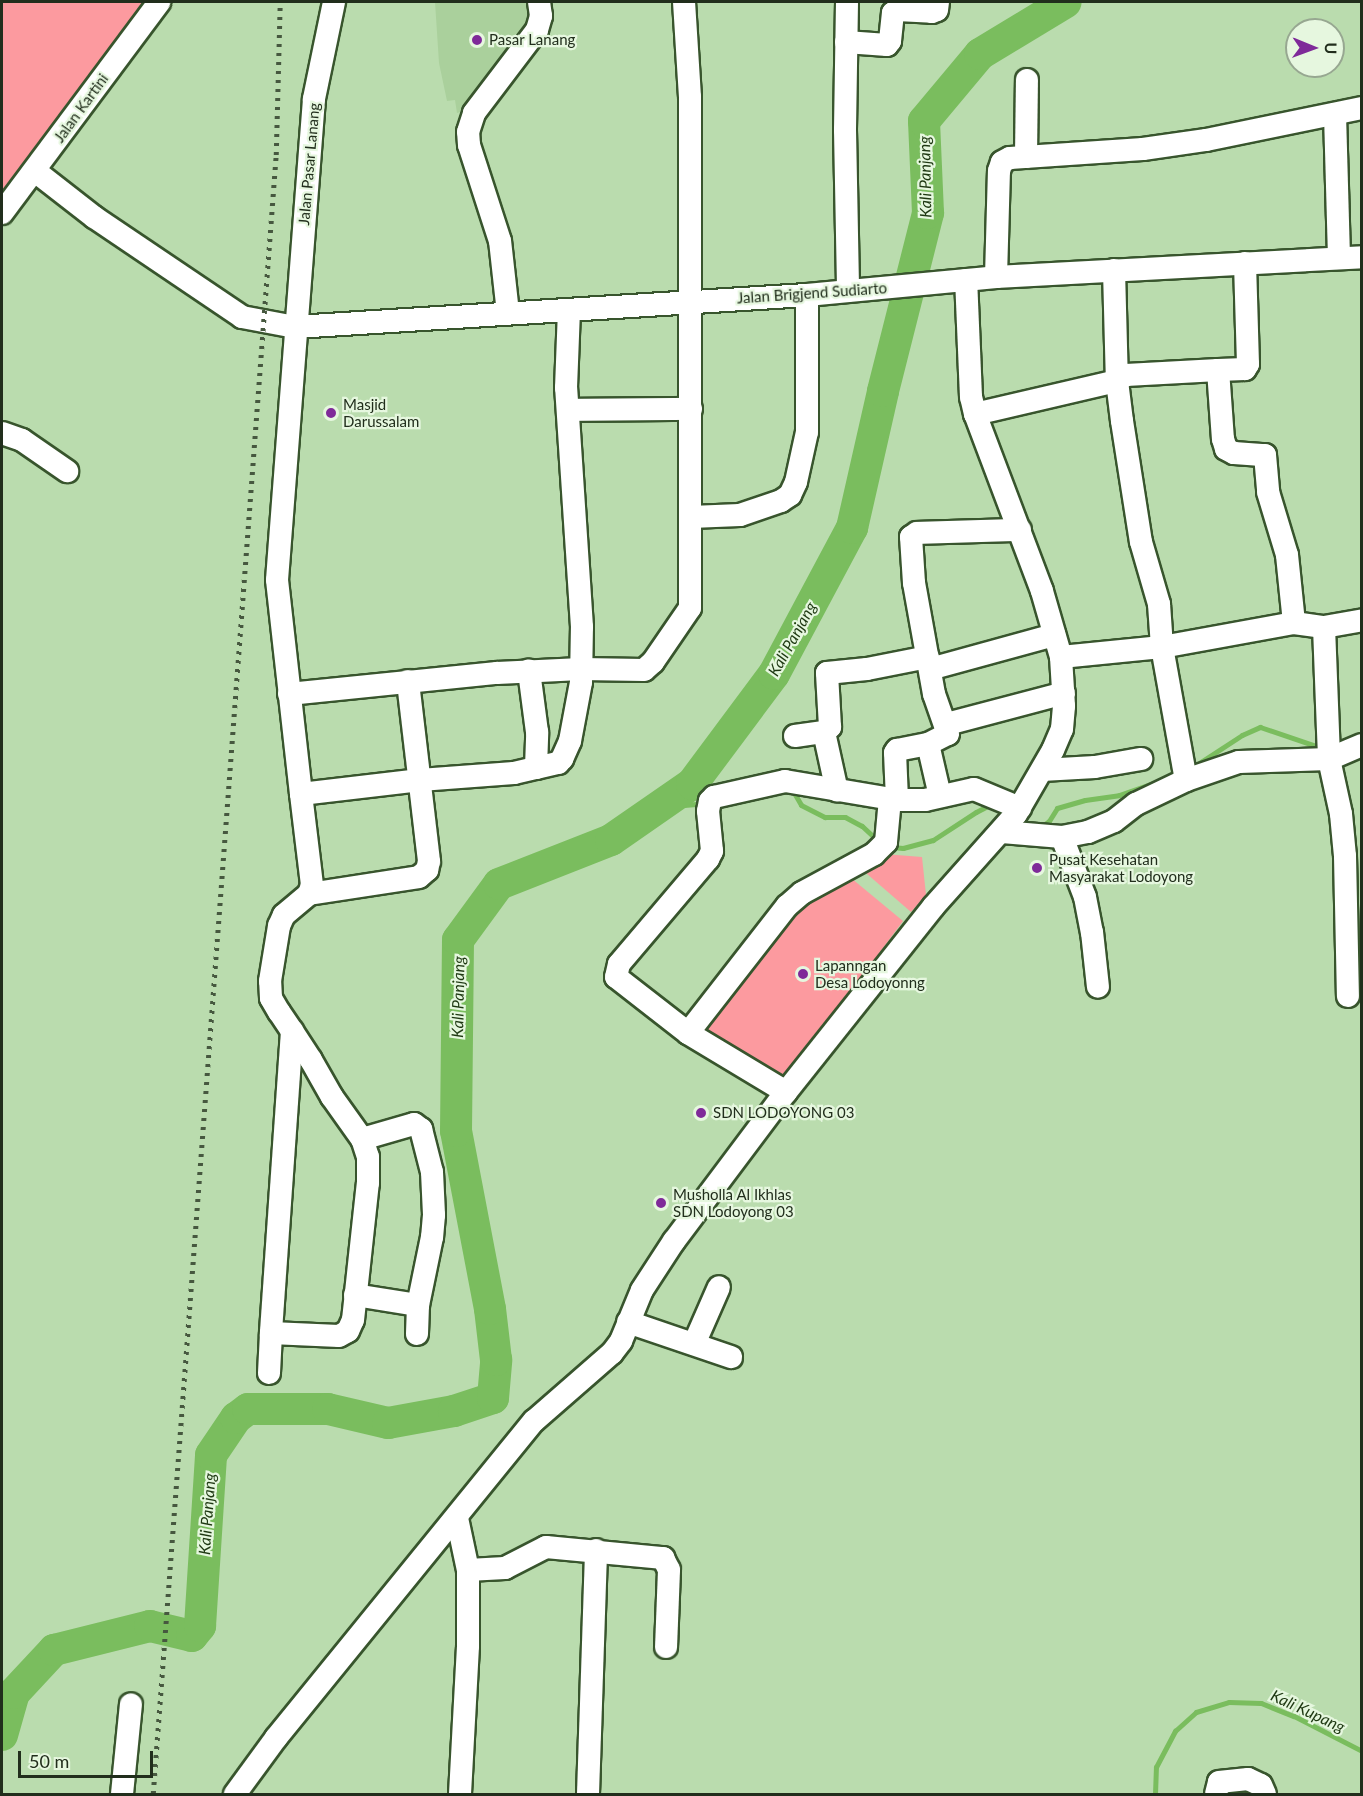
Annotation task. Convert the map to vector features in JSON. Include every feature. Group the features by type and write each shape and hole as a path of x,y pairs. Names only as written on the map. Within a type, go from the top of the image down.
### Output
{"street":[{"name":"Jalan Kartini","path":"2,213 159,2"},
{"name":"Jalan Pasar Lanang","path":"309,894 313,876 301,794 277,580 314,99 334,2"},
{"path":"508,313 500,241 469,145 468,132 474,113 537,30 542,16 539,2"},
{"path":"289,694 529,671 644,670 653,663 690,608 690,97 684,2"},
{"path":"847,2 846,42 858,291"},
{"path":"846,42 887,45 893,13 897,10 932,12 937,10 938,2"},
{"path":"1026,157 1027,80"},
{"path":"996,277 999,171 1002,162 1010,158 1164,146 1362,108"},
{"path":"1335,114 1350,257"},
{"name":"Jalan Brigjend Sudiarto","path":"35,171 94,217 242,317 263,323 295,327 807,295 996,277 1350,257"},
{"path":"975,414 1117,381 1126,375 1245,369 1248,364 1245,263"},
{"path":"1114,270 1117,381 1134,505 1159,604 1162,647 1186,780"},
{"path":"235,1794 276,1738 534,1421 612,1353 621,1341 642,1290 674,1241 786,1092 933,907 1012,819 1042,770 1062,729 1064,693 1060,657 1054,635 1020,530 975,414 971,397 966,280"},
{"path":"691,516 740,515 781,501 790,495 796,482 807,432 807,295"},
{"path":"301,794 420,780 514,773 558,763 562,759 570,741 581,669 582,627 566,388 569,311"},
{"path":"1218,370 1223,439 1226,449 1234,453 1265,455 1268,492 1287,555 1294,623"},
{"path":"568,410 691,409"},
{"path":"2,433 22,440 67,471"},
{"path":"688,1033 787,906 810,888 880,848 893,800 897,750 928,744 948,734 947,724 934,693 914,583 911,537 917,533 1020,530"},
{"path":"1060,657 1162,647 1294,623 1324,627 1362,620"},
{"path":"1324,627 1329,759 1341,814 1346,856 1348,996"},
{"path":"795,736 824,732 831,727 827,673 929,663 1054,635"},
{"path":"529,671 537,732 536,768"},
{"path":"271,1333 339,1336 348,1331 355,1294 368,1183 368,1157 362,1139 332,1097 271,998 270,981 279,926 284,915 309,894 419,877 424,873 429,861 408,681"},
{"path":"947,724 1064,693"},
{"path":"824,732 837,791"},
{"path":"928,744 940,796"},
{"path":"786,1092 688,1033 620,981 615,971 708,859 712,851 708,811 710,801 714,797 785,781 893,800 925,800 974,789 1012,819 1062,837 1102,828 1136,804 1186,780 1239,762 1329,759 1362,745"},
{"path":"1042,770 1095,767 1141,759"},
{"path":"1062,837 1085,897 1092,932 1098,987"},
{"path":"269,1373 292,1031"},
{"path":"362,1139 414,1124 421,1130 432,1172 434,1215 432,1237 418,1305 417,1334"},
{"path":"694,1344 719,1287"},
{"path":"355,1294 418,1305"},
{"path":"628,1322 731,1357"},
{"path":"457,1518 468,1570 468,1646 460,1794"},
{"path":"468,1570 505,1568 546,1547 663,1558 669,1570 666,1647"},
{"path":"588,1794 596,1550"},
{"path":"122,1794 131,1704"},
{"path":"1216,1794 1216,1786 1219,1782 1248,1779 1261,1785 1265,1794"}],"shaded area":[{"path":"2,2 148,2 2,207"},
{"name":"Pasar Lanang","path":"435,2 532,2 534,17 461,112 457,113 455,100 447,101 439,63"},
{"path":"884,854 922,857 926,895 911,912 859,867"},
{"name":"Lapanngan Desa Lodoyonng","path":"845,873 903,921 786,1079 698,1028 805,899"}],"waterway":[{"name":"Kali Panjang","path":"2,1735 14,1693 54,1650 150,1626 192,1636 200,1626 211,1455 236,1418 248,1409 328,1409 388,1423 454,1411 493,1398 496,1360 490,1309 456,1131 458,940 499,884 611,840 692,784 774,674 852,528 883,391 928,213 924,121 980,54 1066,2"},
{"path":"1193,767 1242,735 1260,727 1322,748"},
{"path":"1041,827 1049,821 1057,808 1085,800 1119,795 1154,783"},
{"path":"793,791 801,805 825,817 845,817 862,826 878,841"},
{"path":"670,799 684,805 705,803"},
{"path":"891,847 903,848 933,840 976,812 988,806 993,808"},
{"name":"Kali Kupang","path":"1155,1794 1156,1767 1175,1731 1196,1712 1229,1702 1261,1703 1294,1716 1362,1751"}],"railway":[{"path":"153,1794 276,155 280,2"}],"place":[{"name":"Pasar Lanang","path":"477,40"},
{"name":"Masjid Darussalam","path":"331,413"},
{"name":"Pusat Kesehatan Masyarakat Lodoyong","path":"1037,868"},
{"name":"Lapanngan Desa Lodoyonng","path":"803,974"},
{"name":"SDN LODOYONG 03","path":"701,1113"},
{"name":"Musholla Al Ikhlas SDN Lodoyong 03","path":"661,1203"}]}
